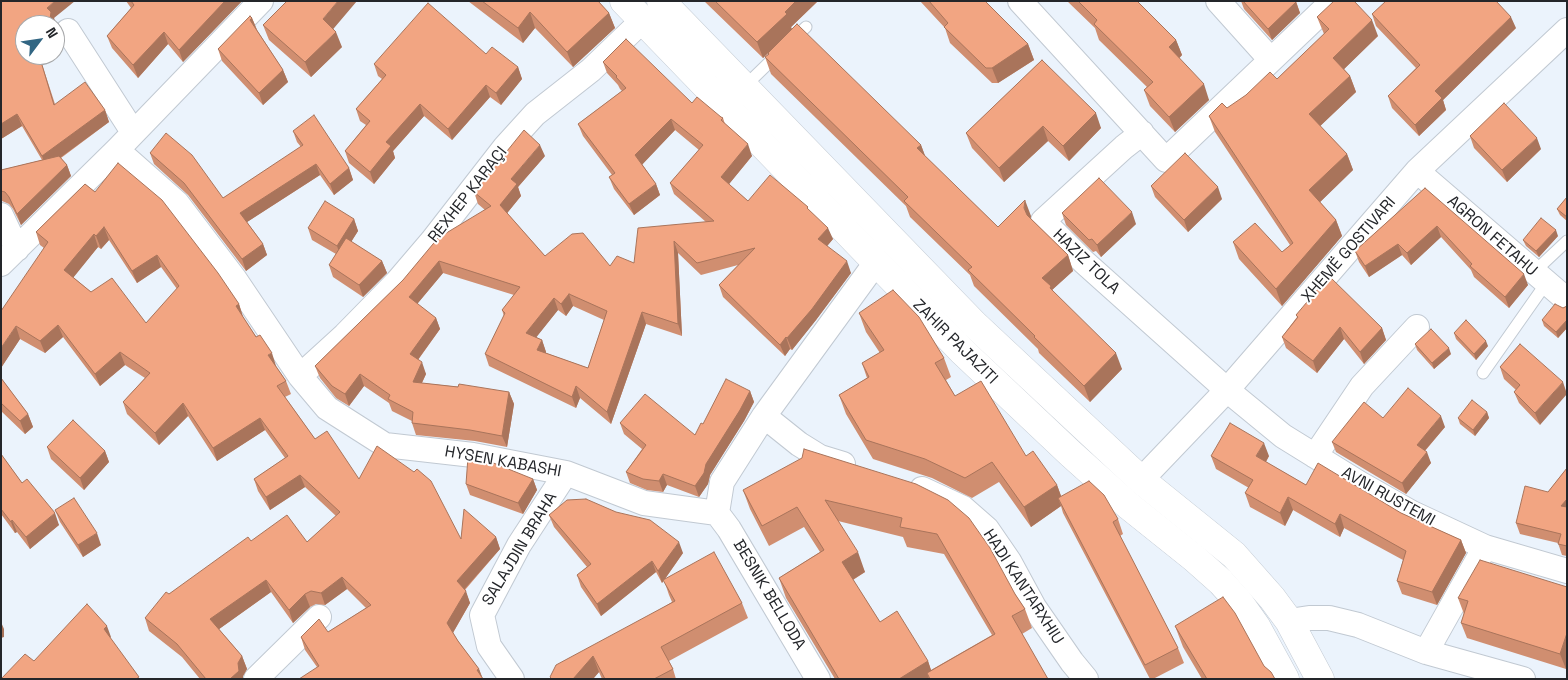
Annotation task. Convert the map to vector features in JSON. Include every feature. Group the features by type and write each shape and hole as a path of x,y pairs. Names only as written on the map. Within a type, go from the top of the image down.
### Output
{"street":[{"path":"9,257 117,150 261,1"},
{"name":"ZAHIR PAJAZITI","path":"624,1 658,7 744,87 974,324 1141,480 1234,555 1272,598 1289,622 1320,679"},
{"path":"1020,1 1166,160 1333,1"},
{"path":"1218,1 1271,60"},
{"name":"ZAHIR PAJAZITI","path":"658,7 877,261 962,351 1129,506 1221,582 1239,602 1256,626 1285,679"},
{"name":"REXHEP KARAÇI","path":"300,376 345,335 397,282 432,241 505,147 535,114 591,70 658,7"},
{"name":"XHEMË GOSTIVARI","path":"1141,480 1227,390 1417,171 1567,30"},
{"path":"68,31 133,132"},
{"name":"HAZIZ TOLA","path":"1142,133 1124,147 1044,221 1084,262 1227,390"},
{"name":"HYSEN KABASHI","path":"117,150 177,203 234,278 300,376 327,408 385,445 473,455 566,473 644,503 717,513"},
{"name":"AGRON FETAHU","path":"1417,171 1567,300"},
{"path":"1,216 9,257"},
{"path":"717,513 722,482 764,416 877,261"},
{"path":"1315,456 1362,386 1417,327"},
{"name":"AVNI RUSTEMI","path":"1227,390 1284,436 1359,483 1412,513 1485,547 1567,571"},
{"path":"764,416 799,444 820,457 865,471"},
{"name":"SALAJDIN BRAHA","path":"512,679 489,646 482,615 519,545 566,473"},
{"name":"HADI KANTARXHIU","path":"901,482 928,491 963,508 987,529 1009,561 1034,607 1086,679"},
{"name":"BESNIK BELLODA","path":"717,513 729,529 818,679"},
{"path":"1426,652 1485,547"},
{"path":"256,679 319,617"},
{"path":"1289,622 1309,618 1329,618 1358,625 1426,652 1523,679"}],"lane":[{"path":"744,87 806,27"},
{"path":"1483,373 1540,277 1567,241"}],"building":[{"path":"1,1 55,1 47,8 51,12 51,15 15,15 15,65 42,65 54,105 85,82 105,110 42,156 17,114 1,124"},
{"path":"131,1 225,1 179,50 164,32 133,65 107,36 134,5"},
{"path":"287,1 338,1 323,19 336,32 305,62 263,25"},
{"path":"482,1 598,1 609,13 567,52 530,12 518,28"},
{"path":"715,1 796,1 785,12 787,14 757,42"},
{"path":"929,1 985,1 1028,44 992,68 986,68 944,27 948,23"},
{"path":"1078,1 1137,1 1176,40 1169,47 1204,84 1169,117 1144,90 1153,82 1094,24 1097,20"},
{"path":"1243,1 1296,1 1296,2 1268,29"},
{"path":"1334,1 1354,1 1372,20 1333,58 1350,76 1309,114 1347,154 1309,190 1336,220 1276,289 1233,242 1255,223 1282,252 1293,243 1209,116 1222,103 1227,108 1246,95 1270,72 1277,79 1329,29 1317,17"},
{"path":"1386,1 1496,1 1511,17 1435,91 1442,98 1415,125 1388,96 1420,65 1372,14"},
{"path":"428,3 486,54 492,47 518,67 496,93 486,85 448,129 420,104 386,142 391,146 370,172 345,151 370,121 356,109 386,75 374,64"},
{"path":"250,16 252,18 250,20 283,70 259,93 218,49"},
{"path":"797,24 921,145 917,148 998,227 1025,200 1024,208 1027,215 1068,255 1042,278 1116,353 1084,386 968,270 972,267 904,201 908,197 765,57"},
{"path":"626,39 692,103 697,97 723,118 721,120 748,144 721,177 748,201 770,175 808,207 828,228 818,239 847,261 812,309 780,345 719,285 755,248 697,263 674,241 678,324 642,312 607,412 576,386 572,397 485,354 505,313 502,310 520,287 439,261 409,297 436,318 410,354 422,362 413,382 458,387 459,384 509,392 502,436 412,423 413,412 388,399 390,395 360,374 345,394 332,386 315,366 403,280 438,238 491,206 474,192 524,130 540,145 511,179 517,184 500,205 545,256 572,234 583,233 610,266 617,256 634,263 638,228 714,221 670,183 703,145 671,119 635,155 656,184 629,204 609,177 615,173 578,124 626,88 603,62","holes":["569,294 607,311 588,368 537,350 542,340 526,333 554,298 561,304"]},
{"path":"1042,60 1096,113 1063,146 1043,126 999,168 966,133"},
{"path":"1504,103 1537,138 1502,170 1470,136"},
{"path":"314,115 349,168 330,184 316,164 240,213 263,244 242,259 184,183 150,153 166,133 192,155 223,198 303,145 293,131"},
{"path":"1185,153 1218,187 1184,220 1151,186"},
{"path":"59,156 67,165 17,214 9,197 5,192 1,191 1,170"},
{"path":"118,163 162,200 218,273 239,304 236,306 256,337 260,335 272,353 268,355 286,381 277,386 315,439 327,431 359,479 377,446 414,472 417,469 431,481 461,539 464,509 496,537 457,581 466,591 447,623 479,669 477,670 483,679 299,679 319,666 301,637 319,619 328,632 371,605 342,577 321,593 311,591 305,594 289,610 266,580 210,619 242,656 238,663 239,671 230,679 206,679 177,644 145,618 166,592 169,594 248,537 251,541 287,515 307,542 340,512 300,475 266,497 254,479 288,456 260,418 213,448 183,403 155,433 123,402 150,373 120,352 95,374 58,325 40,341 16,326 1,348 1,311 48,242 36,232 85,184 95,192","holes":["104,227 132,271 157,255 179,286 146,323 112,278 91,292 64,270 94,234 96,236"]},
{"path":"1099,178 1132,212 1097,245 1092,239 1089,240 1062,213"},
{"path":"1425,188 1524,274 1505,297 1470,266 1472,264 1437,226 1407,253 1398,244 1365,266 1355,251"},
{"path":"1567,197 1567,217 1557,209"},
{"path":"325,201 354,219 337,246 308,228"},
{"path":"1541,218 1556,230 1536,251 1523,240"},
{"path":"346,238 382,261 359,285 329,265"},
{"path":"1329,276 1382,328 1360,352 1340,327 1313,361 1282,337 1298,317 1296,315"},
{"path":"893,290 919,317 944,358 935,363 955,396 981,381 1026,456 1033,451 1057,485 1024,507 992,462 965,478 925,459 866,440 839,395 869,377 862,363 884,350 859,313"},
{"path":"1555,304 1563,308 1567,306 1567,320 1556,332 1542,320"},
{"path":"1466,320 1486,341 1474,354 1454,333"},
{"path":"1431,329 1449,348 1432,363 1415,344"},
{"path":"1520,344 1563,382 1535,413 1514,392 1520,385 1500,367"},
{"path":"1,378 28,414 20,421 1,403"},
{"path":"726,379 750,391 706,464 704,473 695,486 663,474 659,481 643,479 626,472 646,445 620,423 645,394 695,435 701,423 703,424"},
{"path":"1408,388 1441,416 1417,445 1427,452 1402,483 1332,442 1364,402 1383,418"},
{"path":"1472,400 1487,412 1473,430 1458,418"},
{"path":"73,420 105,451 80,478 47,447"},
{"path":"1230,423 1264,443 1256,456 1306,485 1318,463 1401,513 1461,540 1432,592 1397,581 1406,551 1340,514 1335,524 1288,497 1280,513 1245,493 1253,480 1211,456"},
{"path":"804,449 916,484 948,500 969,518 990,548 1025,609 1012,616 1048,679 930,679 927,673 995,634 937,534 900,527 902,518 825,500 858,552 842,562 880,622 897,611 928,661 899,679 839,679 779,578 824,550 797,507 762,526 743,490 802,458"},
{"path":"1,454 22,483 27,479 55,513 26,537 1,509"},
{"path":"468,457 491,462 533,479 518,503 466,484"},
{"path":"1567,468 1567,499 1561,506 1567,507 1567,546 1558,544 1561,534 1516,523 1525,486 1548,492"},
{"path":"1089,481 1104,495 1118,519 1113,522 1178,648 1145,665 1058,498"},
{"path":"74,498 97,533 78,545 55,510"},
{"path":"586,499 616,512 650,520 679,542 658,571 652,561 597,604 577,575 591,564 549,515 567,500"},
{"path":"714,552 742,603 661,647 673,669 654,679 605,679 593,656 573,679 552,679 550,677 556,665 675,601 663,580"},
{"path":"1480,560 1567,587 1567,633 1560,654 1461,623 1468,601 1458,598"},
{"path":"1223,597 1235,613 1264,666 1275,679 1207,679 1175,626"},
{"path":"87,604 107,626 104,629 139,677 136,679 1,679 25,654 34,661"}]}
